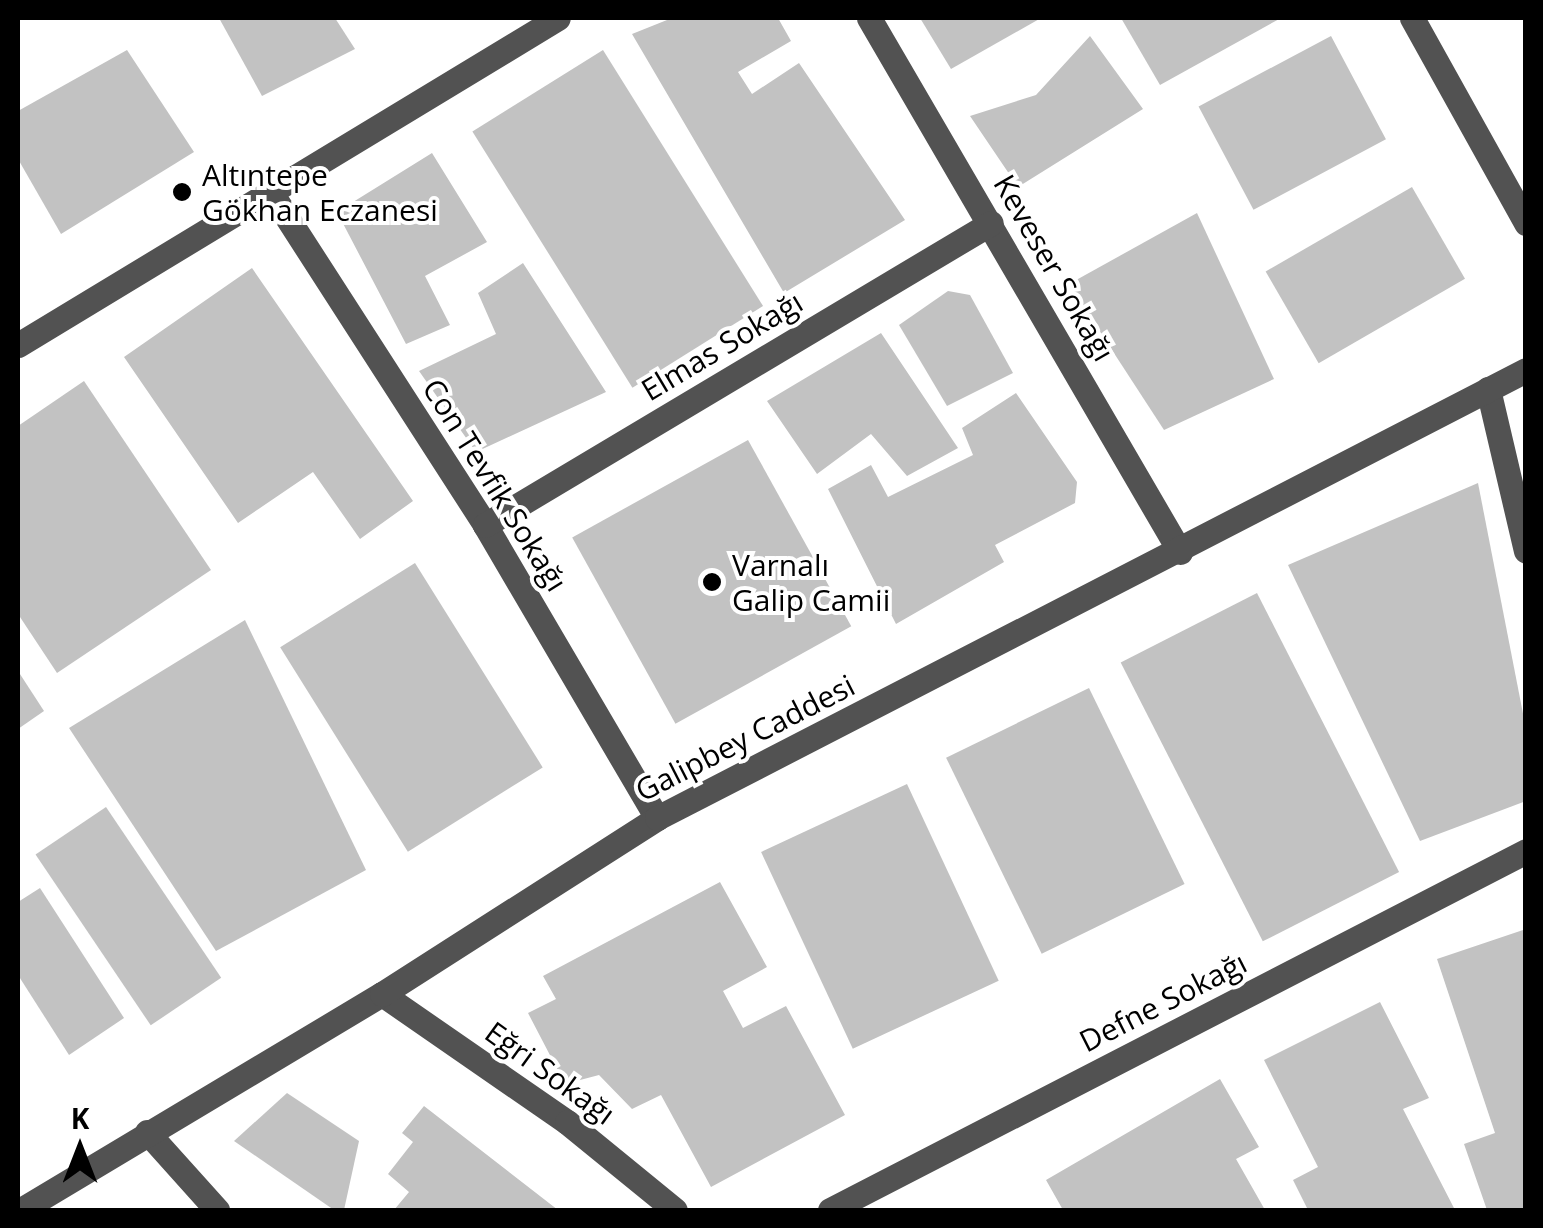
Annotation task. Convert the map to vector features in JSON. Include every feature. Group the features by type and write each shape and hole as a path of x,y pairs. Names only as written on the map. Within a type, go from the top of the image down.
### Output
{"street":[{"path":"18,344 558,18"},
{"name":"Keveser Sokağı","path":"869,18 992,223 1180,552"},
{"path":"1412,18 1526,223"},
{"name":"Con Tevfik Sokağı","path":"270,191 485,525 657,818"},
{"name":"Elmas Sokağı","path":"485,525 992,223"},
{"name":"Galipbey Caddesi","path":"22,1210 382,994 657,818 1180,552 1526,370"},
{"path":"1488,389 1526,551"},
{"name":"Defne Sokağı","path":"830,1210 1526,851"},
{"name":"Eğri Sokağı","path":"382,994 567,1122 676,1210"},
{"path":"148,1132 217,1210"}],"building":[{"path":"219,18 335,18 355,49 262,96"},
{"path":"672,18 778,18 791,41 738,72 752,94 799,63 905,220 784,293 632,34"},
{"path":"920,18 1041,18 951,69"},
{"path":"1121,18 1281,18 1160,85"},
{"path":"1090,36 1143,109 1018,187 970,116 1036,95"},
{"path":"1331,36 1386,139 1253,210 1199,106"},
{"path":"127,50 194,152 61,234 18,159 18,111"},
{"path":"603,50 763,306 632,388 472,132"},
{"path":"432,153 487,242 425,276 450,325 406,344 337,212"},
{"path":"1412,187 1465,279 1319,363 1266,272"},
{"path":"1197,213 1274,379 1164,430 1069,284"},
{"path":"523,263 606,392 476,452 419,371 496,334 478,293"},
{"path":"252,268 413,501 360,539 313,472 238,523 124,357"},
{"path":"948,291 970,295 1013,373 947,406 899,325"},
{"path":"881,333 958,448 907,476 871,434 817,474 767,401"},
{"path":"84,381 211,570 57,673 18,614 18,426"},
{"path":"1016,393 1077,482 1075,503 995,545 1004,562 896,624 828,489 871,465 888,497 973,455 962,428"},
{"name":"Varnalı Galip Camii","path":"748,440 851,626 675,724 572,537"},
{"path":"1478,483 1526,729 1526,801 1420,841 1288,565"},
{"path":"415,563 543,767 408,852 280,647"},
{"path":"1257,593 1399,872 1263,941 1121,662"},
{"path":"245,620 366,870 216,951 69,728"},
{"path":"18,671 44,711 18,729"},
{"path":"1089,688 1185,884 1042,954 946,758"},
{"path":"907,784 999,981 853,1049 761,852"},
{"path":"106,807 221,978 151,1025 36,855"},
{"path":"720,882 767,967 723,991 743,1028 786,1006 845,1115 711,1187 661,1095 632,1109 599,1075 565,1084 528,1013 556,999 543,976"},
{"path":"40,888 124,1018 69,1055 18,975 18,902"},
{"path":"1526,929 1526,1210 1487,1210 1464,1144 1495,1133 1437,959"},
{"path":"1380,1002 1429,1098 1403,1109 1455,1210 1308,1210 1293,1180 1318,1167 1264,1060"},
{"path":"1220,1079 1259,1147 1236,1159 1265,1210 1063,1210 1046,1180"},
{"path":"287,1093 359,1141 344,1210 334,1210 234,1141"},
{"path":"424,1106 558,1210 394,1210 409,1192 388,1174 413,1142 402,1133"}],"place":[{"name":"Altıntepe Gökhan Eczanesi","path":"182,192"},
{"name":"Varnalı Galip Camii","path":"712,582"}]}
